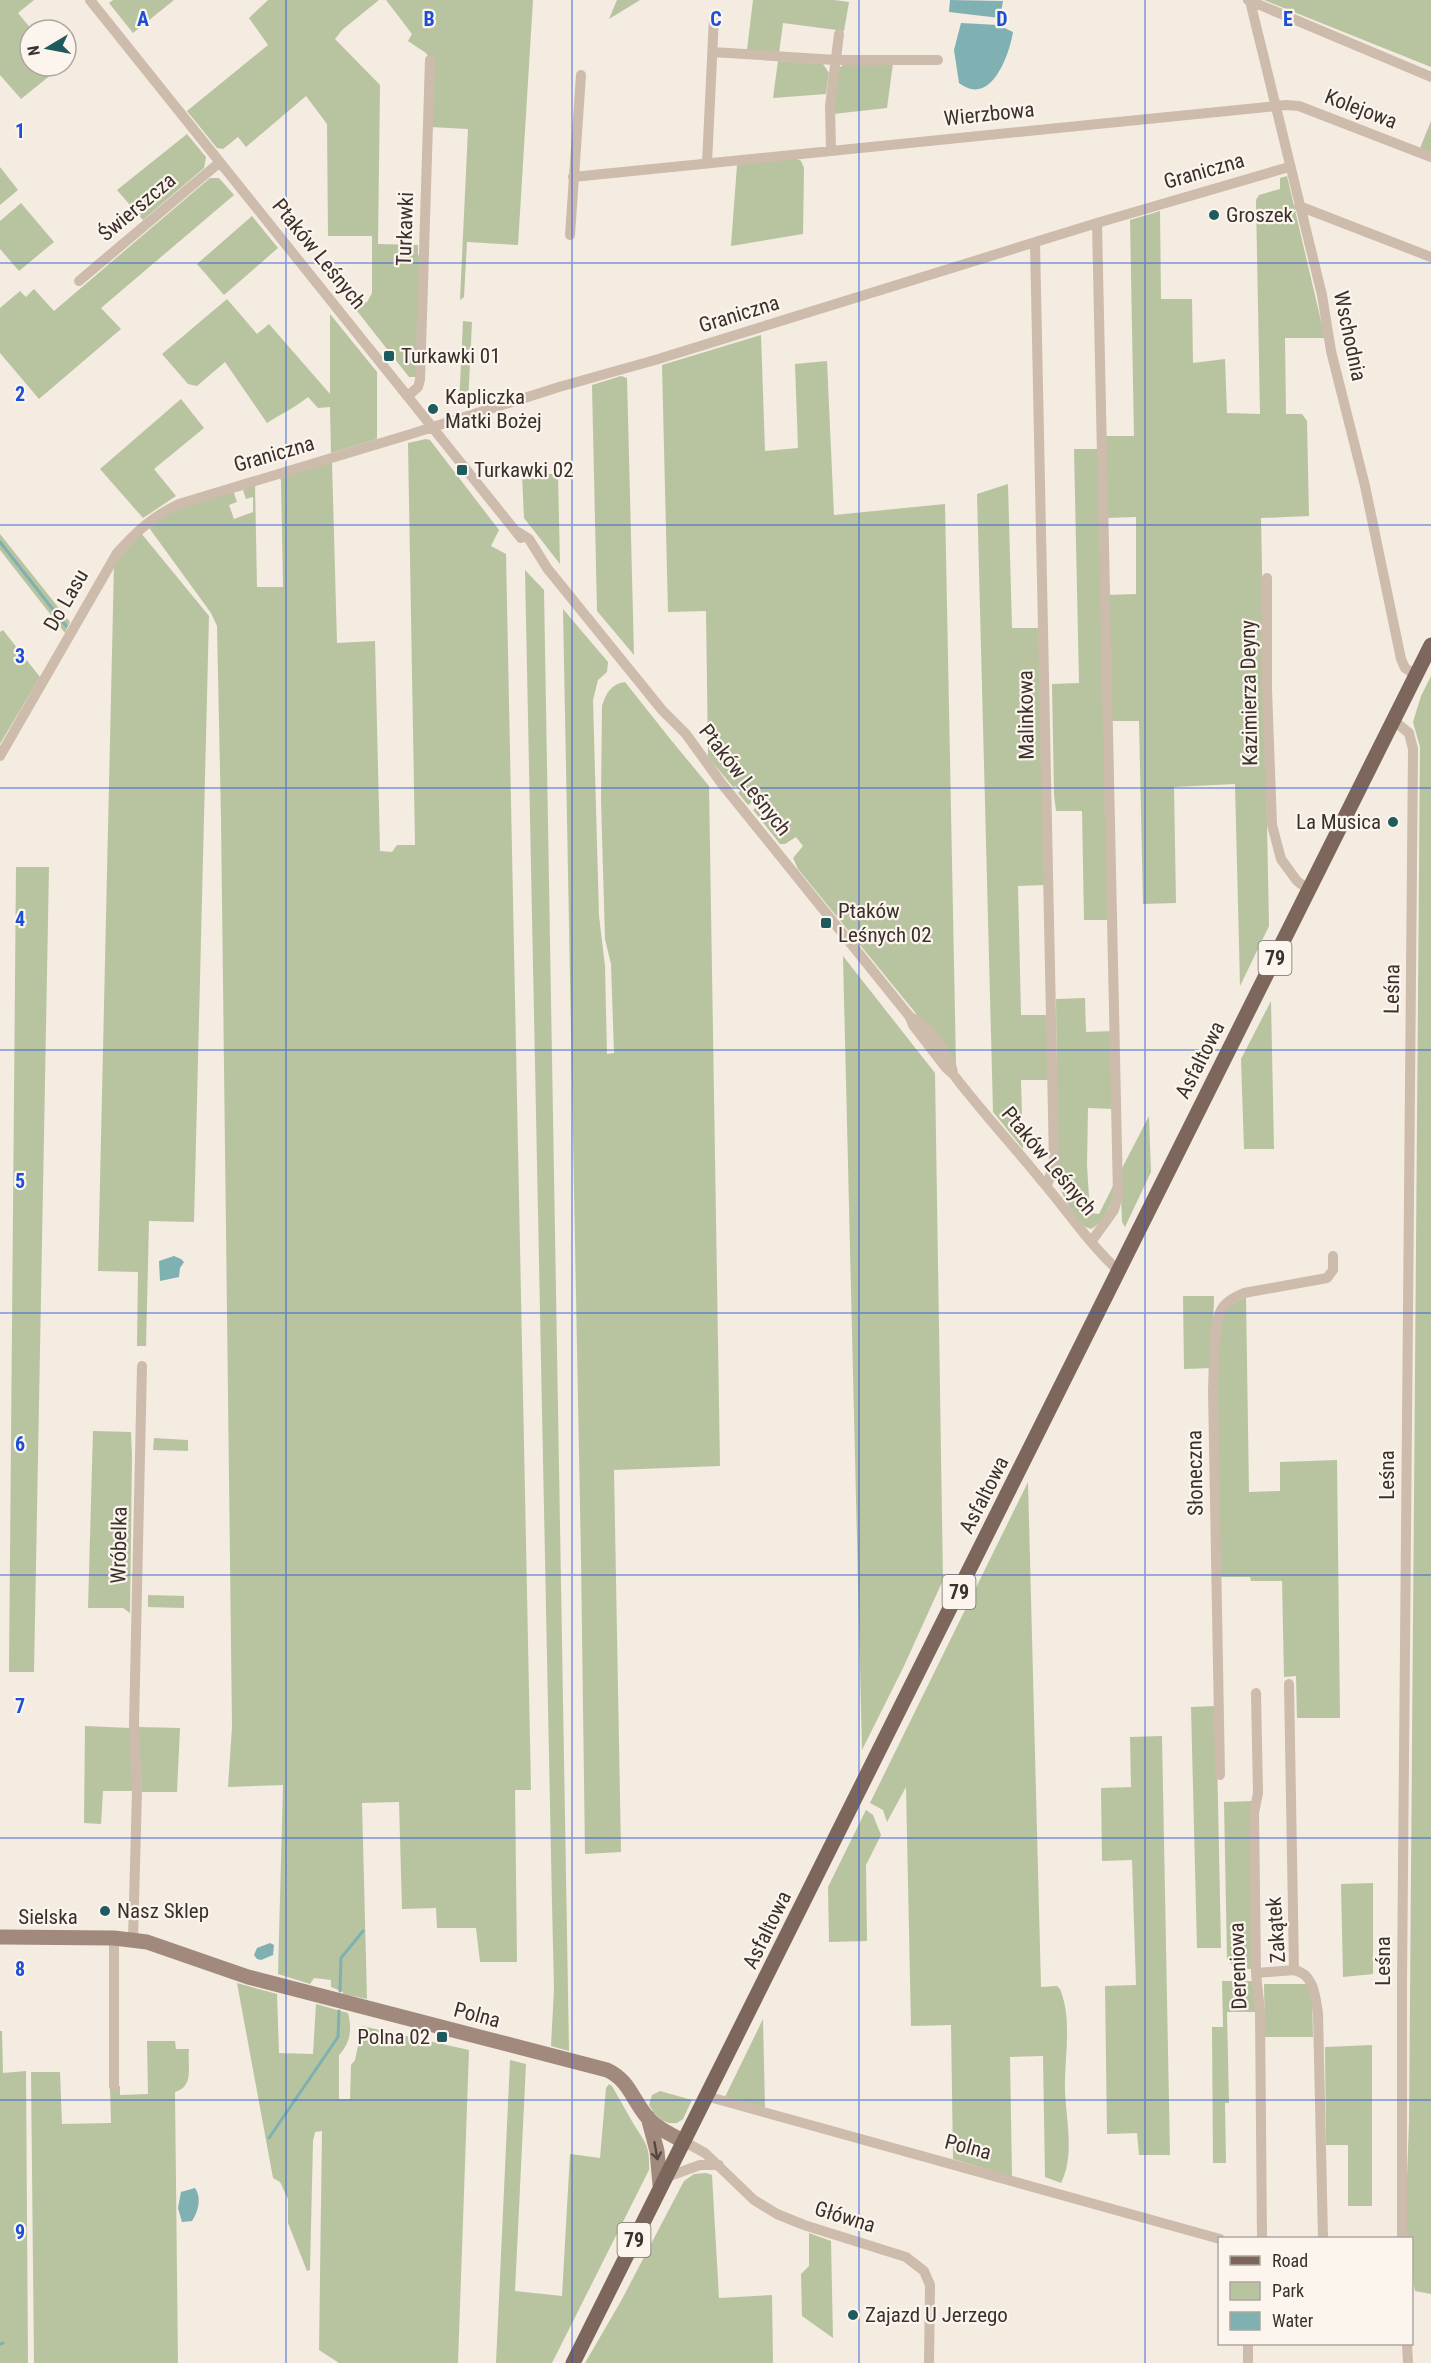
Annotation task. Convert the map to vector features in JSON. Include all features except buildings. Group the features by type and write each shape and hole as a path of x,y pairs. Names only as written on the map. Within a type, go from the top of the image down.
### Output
{"main road":[{"name":"Asfaltowa","path":"573,2363 1431,645"}],"street":[{"name":"Ptaków Leśnych","path":"90,0 518,532 529,539 547,568 662,710 686,734 771,845 910,1017 916,1018 937,1042 952,1066 953,1074 986,1118 1047,1186 1091,1242 1119,1271"},
{"path":"1249,1 1431,78"},
{"name":"Wschodnia","path":"1249,1 1322,295 1331,351 1365,486 1401,659 1405,668 1416,675"},
{"path":"707,163 714,17"},
{"path":"831,150 830,106 839,34"},
{"path":"713,52 835,60 938,60"},
{"name":"Turkawki","path":"409,395 418,387 420,380 430,60"},
{"path":"570,236 581,75"},
{"name":"Wierzbowa","path":"573,177 1276,106"},
{"name":"Kolejowa","path":"1276,106 1299,106 1431,157"},
{"name":"Świerszcza","path":"79,281 220,162"},
{"name":"Graniczna","path":"200,496 645,363 1097,223 1289,167"},
{"path":"1299,206 1431,257"},
{"path":"1091,1242 1114,1210 1118,1195 1097,223"},
{"name":"Malinkowa","path":"1035,242 1054,1163 1047,1186"},
{"name":"Do Lasu","path":"0,756 117,553 141,526 163,511 200,496"},
{"name":"Kazimierza Deyny","path":"1267,578 1267,690 1272,825 1281,859 1297,881 1309,890"},
{"name":"Leśna","path":"1393,720 1409,732 1413,749 1402,1983 1402,2237"},
{"name":"Słoneczna","path":"1220,1775 1213,1390 1218,1320 1225,1303 1244,1293 1327,1278 1333,1270 1333,1256"},
{"name":"Wróbelka","path":"133,1939 137,1791 134,1724 142,1366"},
{"name":"Zakątek","path":"1289,1684 1294,1970 1300,1971 1309,1979 1315,1993 1318,2013 1323,2237"},
{"name":"Dereniowa","path":"1256,1693 1258,1793 1254,1813 1256,1973 1260,2012 1262,2237"},
{"name":"Sielska","path":"0,1937 133,1939 177,1950 234,1973"},
{"path":"114,1938 114,2085"},
{"path":"1256,1973 1294,1970"},
{"name":"Polna","path":"234,1973 606,2070 625,2082 648,2117 664,2131 683,2140"},
{"name":"Polna","path":"706,2096 1218,2238"},
{"path":"648,2117 662,2182 700,2165 719,2165"},
{"name":"Główna","path":"683,2140 705,2153 754,2200 777,2214 804,2225 896,2254 920,2266 929,2281 931,2292 929,2363"},
{"path":"1248,2345 1248,2363"},
{"path":"1407,2345 1408,2363"}],"green space":[{"path":"0,0 34,0 18,13 22,18 18,18 18,78 47,78 21,99 0,75"},
{"path":"113,0 174,0 133,33 109,3"},
{"path":"268,0 379,0 342,30 335,39 380,85 378,244 418,245 420,256 416,377 409,377 350,302 358,306 367,302 372,293 372,236 328,236 327,124 306,96 246,147 238,137 223,149 217,148 187,111 268,45 249,18"},
{"path":"386,0 533,0 518,245 467,242 464,297 460,300 468,129 430,127 428,56 408,41 412,34"},
{"path":"617,0 640,0 609,19"},
{"path":"753,0 849,2 844,31 783,23 779,53 747,50"},
{"path":"1264,0 1431,0 1431,67"},
{"path":"778,61 823,64 829,73 826,94 773,98"},
{"path":"847,62 893,63 887,108 833,114 839,68"},
{"path":"1431,121 1431,152 1420,148"},
{"path":"187,134 206,157 204,168 143,220 117,190"},
{"path":"795,158 801,161 804,168 803,234 731,246 737,165"},
{"path":"0,167 18,190 0,205"},
{"path":"1287,176 1325,338 1285,338 1286,414 1302,414 1307,421 1309,516 1261,518 1269,926 1240,986 1235,784 1174,787 1176,903 1143,904 1139,721 1111,721 1108,595 1136,594 1136,517 1106,518 1105,436 1134,436 1130,220 1160,211 1161,299 1192,299 1193,363 1225,359 1227,413 1260,414 1256,200 1259,195 1280,189 1280,178"},
{"path":"210,178 219,178 234,195 101,308 121,329 39,399 0,353 0,308 20,291 26,297 34,289 54,311"},
{"path":"21,203 54,242 19,271 0,249 0,221"},
{"path":"252,216 278,248 224,295 197,264"},
{"path":"227,299 257,334 269,324 330,394 330,314 377,372 377,439 331,453 330,407 318,408 308,397 267,423 225,362 197,386 188,384 162,354"},
{"path":"463,321 472,322 468,404 459,406"},
{"path":"761,335 765,451 798,448 795,364 827,361 834,515 945,504 956,1066 945,1049 798,869 793,858 803,846 796,837 785,844 780,844 753,810 758,806 754,801 748,805 738,793 740,791 736,786 733,787 708,757 706,611 668,612 662,365"},
{"path":"621,376 627,378 634,655 597,611 592,385"},
{"path":"181,399 204,428 154,469 176,496 143,518 100,469"},
{"path":"430,440 499,530 491,546 506,554 531,1790 515,1790 517,1962 480,1962 476,1928 437,1928 436,1908 402,1909 399,1802 362,1803 367,1999 343,1994 331,1987 331,1980 314,1978 310,1984 278,1974 283,1785 228,1787 232,1727 217,626 211,613 147,525 171,510 233,490 237,502 229,505 234,519 253,512 253,497 246,499 243,490 255,483 257,587 283,587 281,480 279,477 332,462 337,643 375,641 380,851 392,852 397,845 415,845 408,443"},
{"path":"1074,449 1099,449 1109,920 1084,920 1082,811 1056,811 1054,795 1052,684 1079,683"},
{"path":"522,474 558,474 560,564 524,518"},
{"path":"1008,484 1012,628 1039,628 1045,885 1018,886 1021,1015 1047,1015 1048,1080 1021,1080 1023,1149 993,1112 977,494"},
{"path":"141,533 209,616 194,1222 149,1221 146,1346 137,1346 138,1272 98,1271 114,564"},
{"path":"0,534 70,622 65,633 0,550"},
{"path":"525,570 544,590 569,2051 551,2046 554,1989"},
{"path":"563,609 608,662 607,672 598,680 593,700 599,916 605,966 607,1054 614,1053 611,964 605,939 601,800 602,706 610,690 625,682 709,786 720,1466 614,1470 621,1852 585,1854 581,1559"},
{"path":"3,630 40,677 0,744 0,632"},
{"path":"1431,676 1431,2294 1415,2291 1413,2237 1406,2237 1405,2232 1409,2122 1420,747 1413,722 1421,696"},
{"path":"16,867 49,867 34,1672 9,1672"},
{"path":"843,956 935,1073 943,1580 862,1750"},
{"path":"1085,998 1086,1032 1112,1031 1114,1109 1088,1108 1087,1165 1090,1213 1099,1214 1115,1182 1115,1188 1112,1202 1105,1215 1091,1229 1085,1227 1075,1216 1062,1193 1058,1180 1056,999"},
{"path":"1271,1001 1274,1149 1244,1149 1241,1059"},
{"path":"1149,1116 1151,1172 1125,1227 1122,1222 1120,1172"},
{"path":"1183,1296 1214,1296 1212,1368 1184,1369"},
{"path":"1246,1297 1249,1492 1280,1491 1280,1462 1337,1460 1340,1718 1297,1718 1296,1676 1284,1677 1282,1581 1251,1581 1250,1577 1220,1577 1216,1380 1221,1318 1227,1307"},
{"path":"93,1431 131,1432 130,1613 123,1608 88,1608"},
{"path":"154,1438 188,1440 188,1451 153,1450"},
{"path":"1028,1482 1041,1987 1057,1986 1060,1989 1067,2027 1065,2091 1069,2149 1061,2183 1045,2177 1043,2056 1010,2057 1012,2177 953,2159 951,2025 911,2026 906,1787 887,1822 883,1810 870,1803"},
{"path":"148,1595 184,1596 184,1608 148,1607"},
{"path":"1216,1706 1221,1948 1197,1948 1191,1707"},
{"path":"85,1726 130,1728 135,1791 103,1791 101,1824 84,1823"},
{"path":"138,1727 180,1728 177,1792 142,1792"},
{"path":"1162,1736 1170,2155 1139,2155 1137,2133 1107,2134 1105,1986 1136,1985 1132,1860 1102,1861 1101,1788 1131,1787 1130,1737"},
{"path":"1254,1801 1254,1969 1237,1969 1227,1960 1224,1802"},
{"path":"866,1810 873,1815 881,1835 866,1865 867,1941 829,1942 828,1887"},
{"path":"1373,1883 1373,1974 1343,1977 1341,1884"},
{"path":"1222,1981 1253,1981 1256,2012 1227,2012 1229,2103 1225,2103 1226,2163 1213,2163 1212,2027 1223,2027"},
{"path":"237,1983 277,1994 279,2053 313,2054 316,2004 348,2013 350,2035 339,2055 339,2099 350,2099 351,2065 355,2060 362,2026 469,2050 458,2363 339,2363 319,2350 322,2131 315,2132 313,2141 310,2270 307,2271 288,2223 288,2199 280,2182 273,2178"},
{"path":"1264,1984 1306,1984 1312,1990 1313,2037 1265,2037"},
{"path":"763,2019 765,2108 725,2097"},
{"path":"0,2031 2,2031 3,2073 26,2071 28,2363 0,2363"},
{"path":"147,2041 175,2041 176,2049 189,2049 188,2080 181,2089 175,2092 178,2363 34,2363 31,2072 60,2072 62,2124 111,2123 110,2086 120,2086 120,2095 148,2094"},
{"path":"1372,2045 1372,2206 1348,2206 1348,2145 1326,2145 1325,2047"},
{"path":"510,2060 526,2064 515,2291 562,2296 570,2154 600,2158 606,2088 609,2084 644,2140 649,2154 649,2170 552,2363 496,2363"},
{"path":"660,2091 692,2100 683,2119 677,2123 668,2123 660,2119 649,2105 652,2095"},
{"path":"694,2174 712,2175 719,2298 772,2295 773,2363 585,2363 621,2301 684,2181"},
{"path":"809,2233 831,2241 833,2338 802,2316 801,2274 809,2266"}],"water":[{"path":"950,0 1003,1 1000,18 949,12"},
{"path":"961,23 998,25 1013,32 1009,50 1000,70 988,85 980,89 971,89 959,83 954,50"},
{"path":"174,1256 184,1262 180,1268 179,1277 160,1281 159,1261"},
{"path":"270,1943 274,1945 273,1955 261,1960 257,1959 254,1955 257,1948"},
{"path":"195,2188 199,2200 196,2213 192,2221 182,2222 178,2208 181,2192"}],"waterway":[{"path":"0,542 66,626"},
{"path":"340,1991 341,1958 363,1931"},
{"path":"269,2138 338,2037 339,2011"}],"place":[{"name":"Groszek","path":"1214,215"},
{"name":"Turkawki 01","path":"389,356"},
{"name":"Kapliczka Matki Bożej","path":"433,409"},
{"name":"Turkawki 02","path":"462,470"},
{"name":"La Musica","path":"1393,822"},
{"name":"Ptaków Leśnych 02","path":"826,923"},
{"name":"Nasz Sklep","path":"105,1911"},
{"name":"Polna 02","path":"442,2037"},
{"name":"Zajazd U Jerzego","path":"853,2315"}]}
